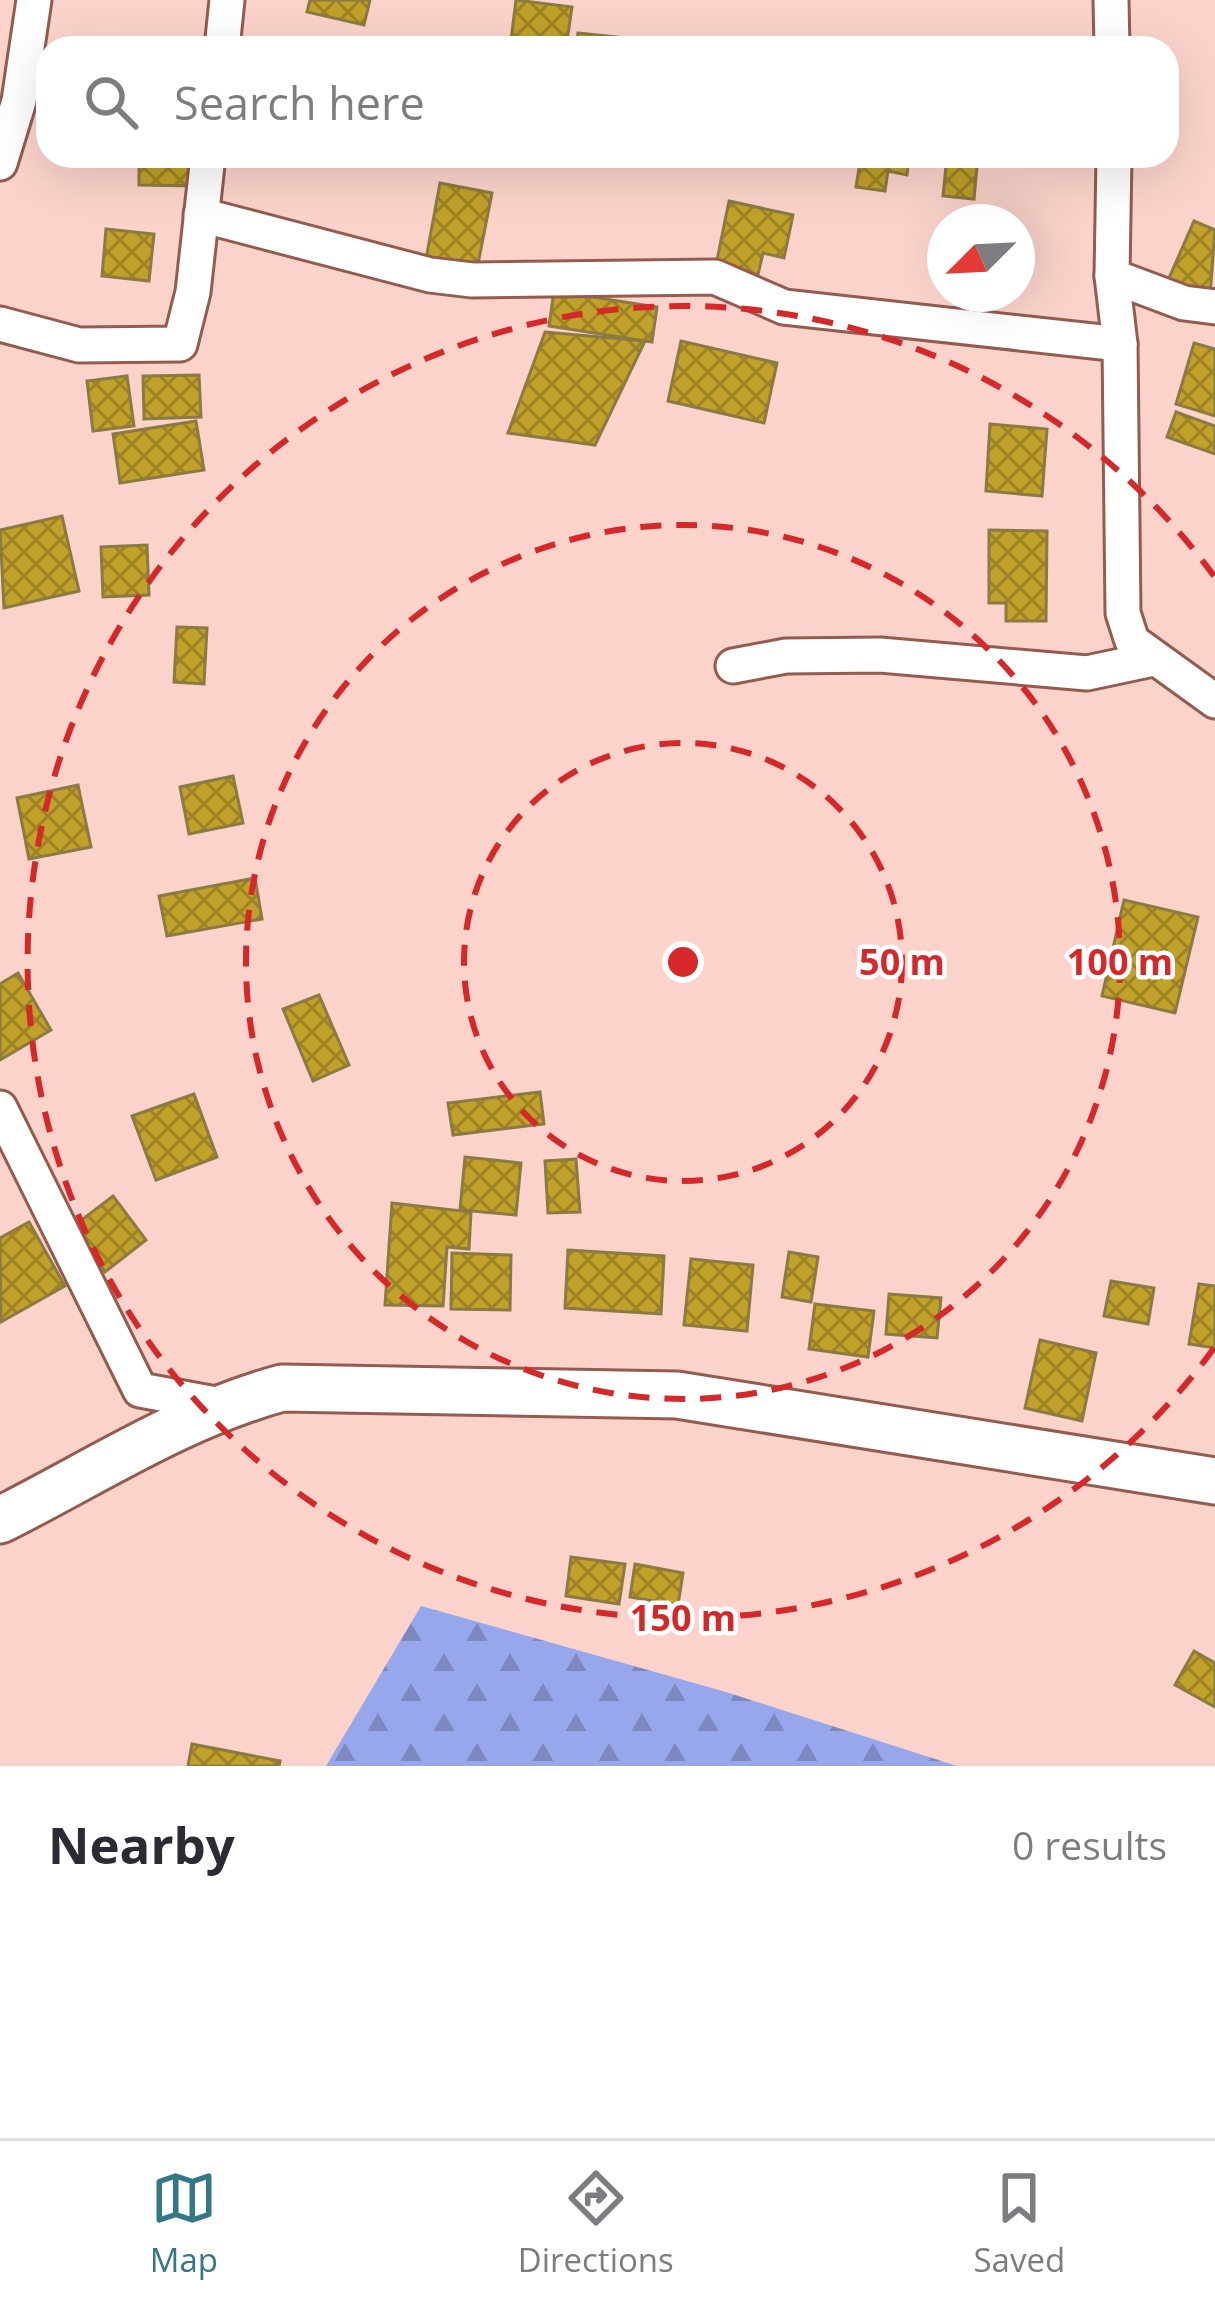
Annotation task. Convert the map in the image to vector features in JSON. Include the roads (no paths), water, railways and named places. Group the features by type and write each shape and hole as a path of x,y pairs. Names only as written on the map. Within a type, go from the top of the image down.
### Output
{"street":[{"path":"0,163 19,101 34,0"},
{"path":"222,36 227,0"},
{"path":"1111,0 1112,36"},
{"path":"0,324 79,345 180,344 193,292 207,168"},
{"path":"1114,168 1112,276 1120,344 1123,614 1132,640 1215,701"},
{"path":"201,215 430,275 472,280 715,277 784,307 1120,344"},
{"path":"1112,276 1184,303 1215,307"},
{"path":"733,666 785,656 880,655 1087,674 1153,658"},
{"path":"0,1108 140,1390 221,1405"},
{"path":"0,1520 221,1405 282,1388 677,1395 1215,1481"}]}
